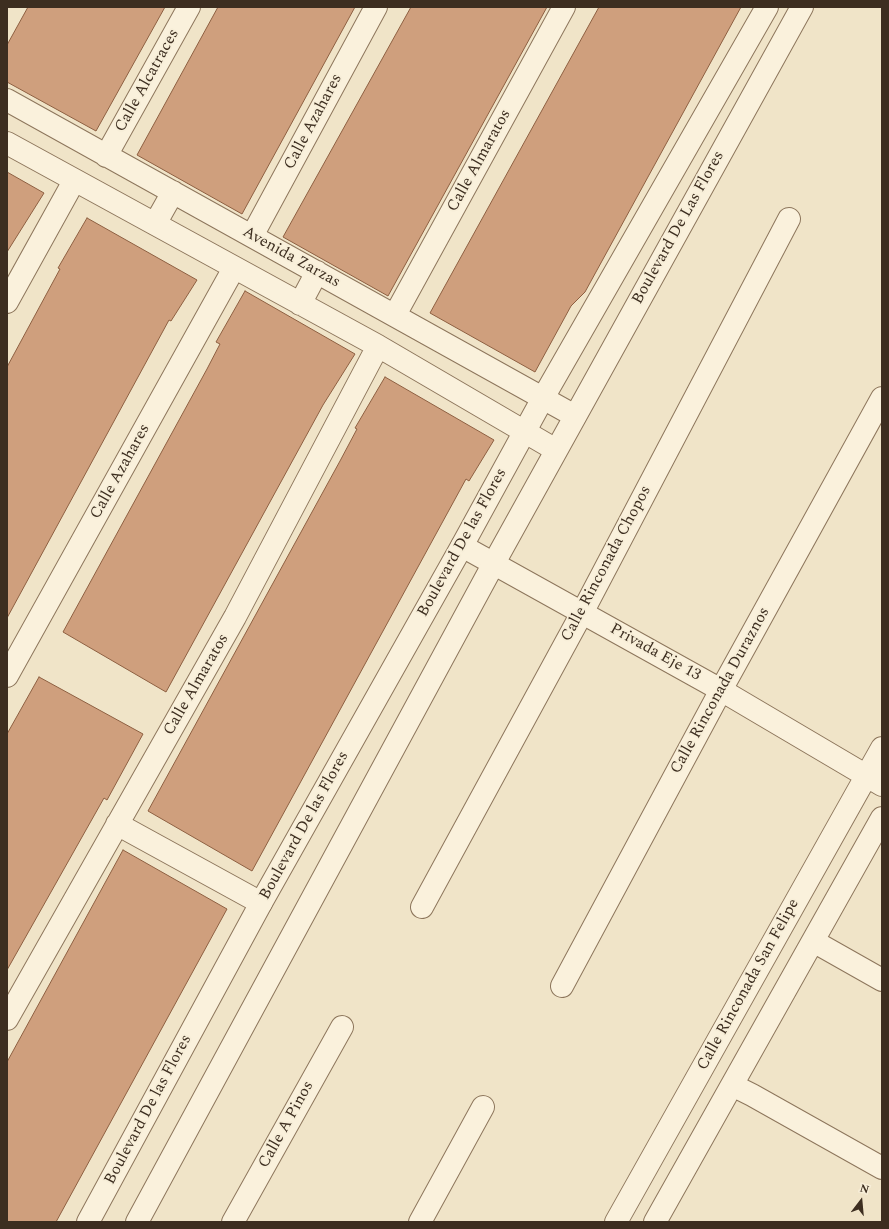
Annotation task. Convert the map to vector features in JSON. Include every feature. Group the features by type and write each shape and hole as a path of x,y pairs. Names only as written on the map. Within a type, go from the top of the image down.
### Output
{"street":[{"name":"Calle Alcatraces","path":"106,156 189,7"},
{"name":"Calle Azahares","path":"252,236 376,7"},
{"name":"Calle Almaratos","path":"395,315 564,7"},
{"name":"Boulevard De Las Flores","path":"524,431 767,7"},
{"name":"Boulevard De Las Flores","path":"556,450 802,7"},
{"name":"Avenida Zarzas","path":"7,100 575,416"},
{"path":"7,143 378,346 556,450 136,1222"},
{"path":"7,302 74,181"},
{"path":"155,224 173,192"},
{"name":"Calle Rinconada Chopos","path":"422,907 582,613 789,219"},
{"name":"Calle Azahares","path":"7,676 234,268"},
{"path":"300,304 317,272"},
{"name":"Calle Almaratos","path":"7,1018 235,617 378,346"},
{"name":"Calle Rinconada Duraznos","path":"562,986 721,690 882,398"},
{"name":"Boulevard De las Flores","path":"88,1222 261,903 462,546 524,431"},
{"name":"Privada Eje 13","path":"462,546 721,690 874,781"},
{"name":"Calle Rinconada San Felipe","path":"616,1222 874,781 882,748"},
{"path":"655,1222 882,818"},
{"path":"117,824 261,903"},
{"path":"813,941 882,980"},
{"name":"Calle A Pinos","path":"233,1222 342,1027"},
{"path":"732,1085 882,1168"},
{"path":"420,1222 483,1107"}],"building":[{"path":"28,7 165,7 96,131 7,82 7,45"},
{"path":"218,7 355,7 242,214 137,155"},
{"path":"411,7 547,7 388,296 283,237"},
{"path":"599,7 741,7 585,292 571,306 535,372 430,313"},
{"path":"7,172 44,193 7,252"},
{"path":"87,218 197,280 171,321 169,320 7,618 7,367 60,269 58,268"},
{"path":"245,291 355,354 323,405 166,692 63,632 207,369 220,344 216,342"},
{"path":"385,377 494,440 469,481 466,479 252,871 148,811 340,461 357,429 355,428"},
{"path":"39,677 143,734 107,800 104,798 7,970 7,734"},
{"path":"123,850 227,909 56,1222 7,1222 7,1062"}]}
